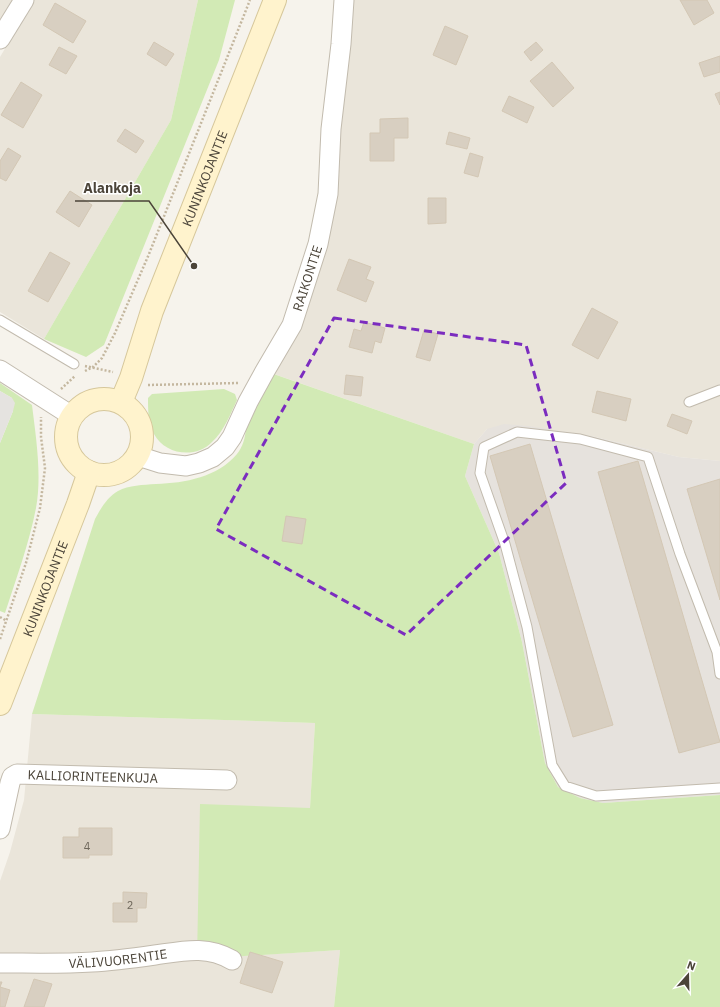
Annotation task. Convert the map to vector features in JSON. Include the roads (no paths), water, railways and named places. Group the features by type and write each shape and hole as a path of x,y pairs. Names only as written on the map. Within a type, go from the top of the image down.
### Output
{"main road":[{"name":"KUNINKOJANTIE","path":"121,402 152,311 274,0"},
{"path":"99,398 110,398 121,402 132,409 139,420 143,432 142,444 138,456 131,465 122,471 111,475 100,475 89,472 78,465 70,454 66,442 66,428 72,416 79,407 88,402 99,398"},
{"name":"KUNINKOJANTIE","path":"0,704 89,472"}],"street":[{"path":"0,39 24,0"},
{"name":"RAIKONTIE","path":"138,456 160,463 181,466 199,463 213,456 225,447 265,371 292,325 318,244 328,194 331,129 341,44 344,0"},
{"path":"0,370 72,416"},
{"name":"KALLIORINTEENKUJA","path":"0,829 10,783 12,777 17,774 227,780"},
{"name":"VÄLIVUORENTIE","path":"0,963 91,962 186,950 209,951 223,954 232,960"}],"lane":[{"path":"0,320 74,364"},
{"path":"689,402 720,390"},
{"path":"720,674 716,652 680,554 648,457 580,439 517,432 484,447 480,473 505,544 527,627 552,765 565,786 596,796 720,788"}],"place":[{"name":"Alankoja","path":"194,266"}]}
